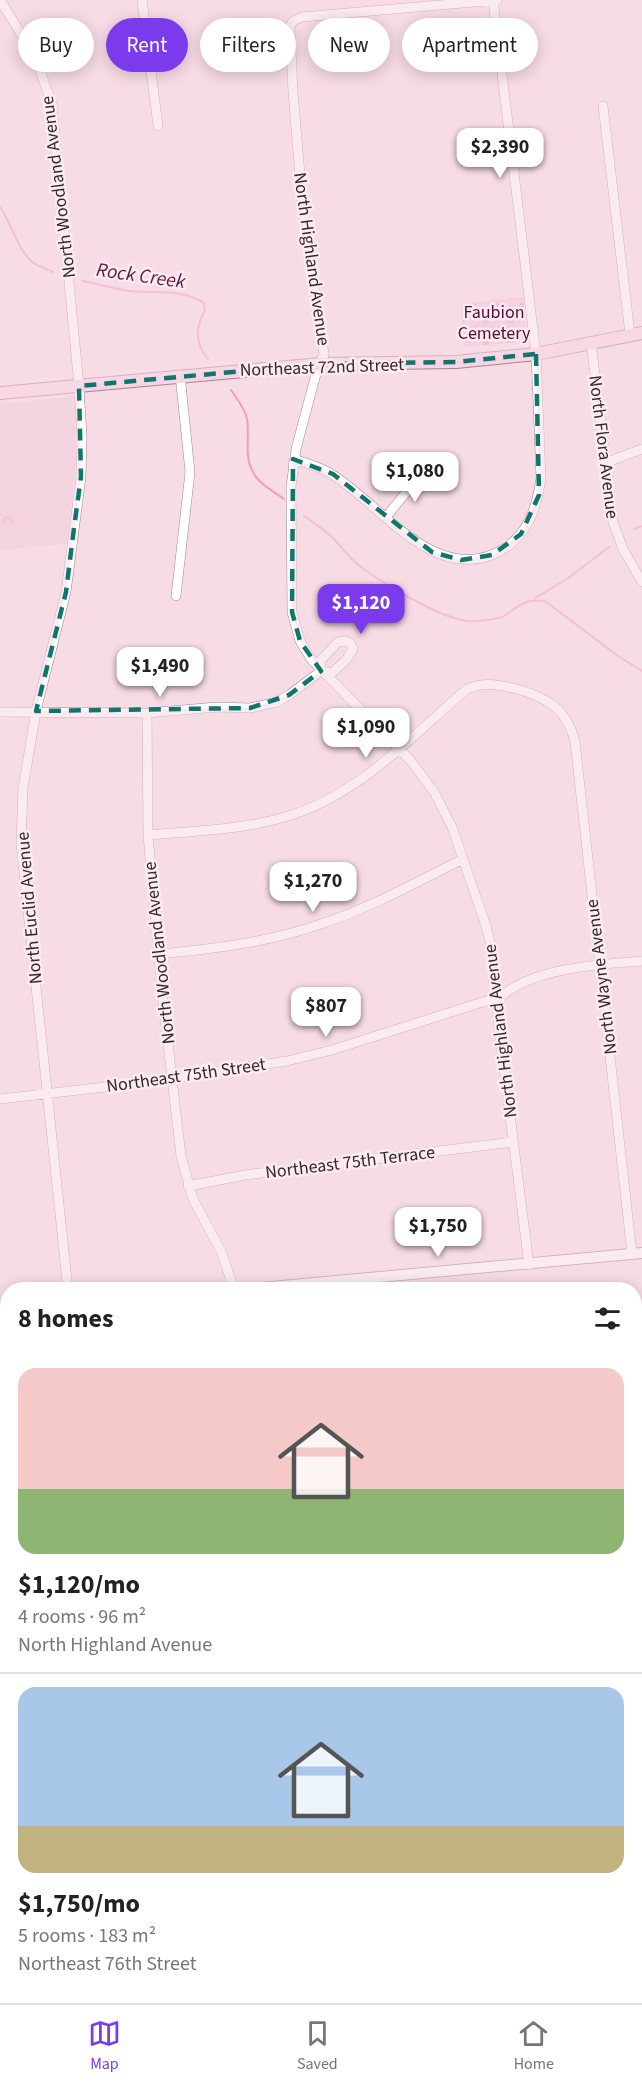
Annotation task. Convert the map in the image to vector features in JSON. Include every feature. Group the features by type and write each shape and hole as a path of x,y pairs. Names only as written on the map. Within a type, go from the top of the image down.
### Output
{"main road":[{"name":"Northeast 72nd Street","path":"0,393 321,364 456,363 536,354 636,334"}],"street":[{"path":"142,0 158,126"},
{"path":"293,464 300,461 333,474 432,552 461,560 474,560 503,550 521,534 536,506 542,478 536,354 495,0"},
{"name":"North Highland Avenue","path":"495,0 297,18 290,26 302,200 324,354 313,385 293,464 291,487 292,612 300,641 311,659 399,747 423,776 452,826 492,950 498,1020 529,1264"},
{"name":"North Woodland Avenue","path":"4,1 36,58 52,105 79,386"},
{"path":"603,106 636,334"},
{"name":"North Flora Avenue","path":"591,342 611,512 623,549 642,582"},
{"path":"176,596 190,472 180,375"},
{"name":"North Euclid Avenue","path":"67,1282 21,844 23,788 36,711 66,592 81,477 82,436 79,386"},
{"path":"605,463 642,449"},
{"path":"386,517 422,473"},
{"path":"0,712 147,712 217,707 237,709 263,705 289,695 321,671"},
{"name":"North Wayne Avenue","path":"399,747 467,689 477,685 497,684 540,696 554,706 567,721 574,742 599,964 637,1254"},
{"name":"North Woodland Avenue","path":"147,712 148,835 180,1156 188,1186 202,1218 222,1252 233,1282"},
{"path":"148,835 238,826 273,820 303,811 369,775 399,747"},
{"path":"159,954 233,945 314,927 347,915 463,860"},
{"name":"Northeast 75th Street","path":"0,1099 172,1078 305,1058 489,1000 498,1000 505,993 523,983 557,971 642,960"},
{"name":"Northeast 75th Terrace","path":"188,1186 245,1175 513,1142"},
{"path":"326,1282 637,1254"},
{"path":"642,1786 642,1806"}],"highlighted area":[{"path":"536,354 539,495 521,534 492,555 461,560 432,552 333,474 293,459 292,612 300,641 321,671 289,695 250,708 36,711 66,592 81,477 79,386 321,364 456,362"}],"shaded area":[{"path":"75,396 76,458 67,544 0,550 0,404"}],"green space":[{"name":"Faubion Cemetery","path":"523,297 527,341 465,347 461,303"},
{"path":"20,514 24,526 0,532 0,518"}],"waterway":[{"name":"Rock Creek","path":"0,207 26,255 33,263 53,272"},
{"name":"Rock Creek","path":"83,281 130,291 177,293 204,303 205,311 199,324 198,336 201,348 208,359"},
{"name":"Rock Creek","path":"231,390 246,415 248,458 254,475 261,483 284,499"},
{"name":"Rock Creek","path":"304,516 330,535 365,570 426,606 456,619 476,621 502,617 527,602 545,601 618,656 642,671"},
{"path":"634,529 642,526"},
{"path":"535,598 567,579 609,547"}]}
